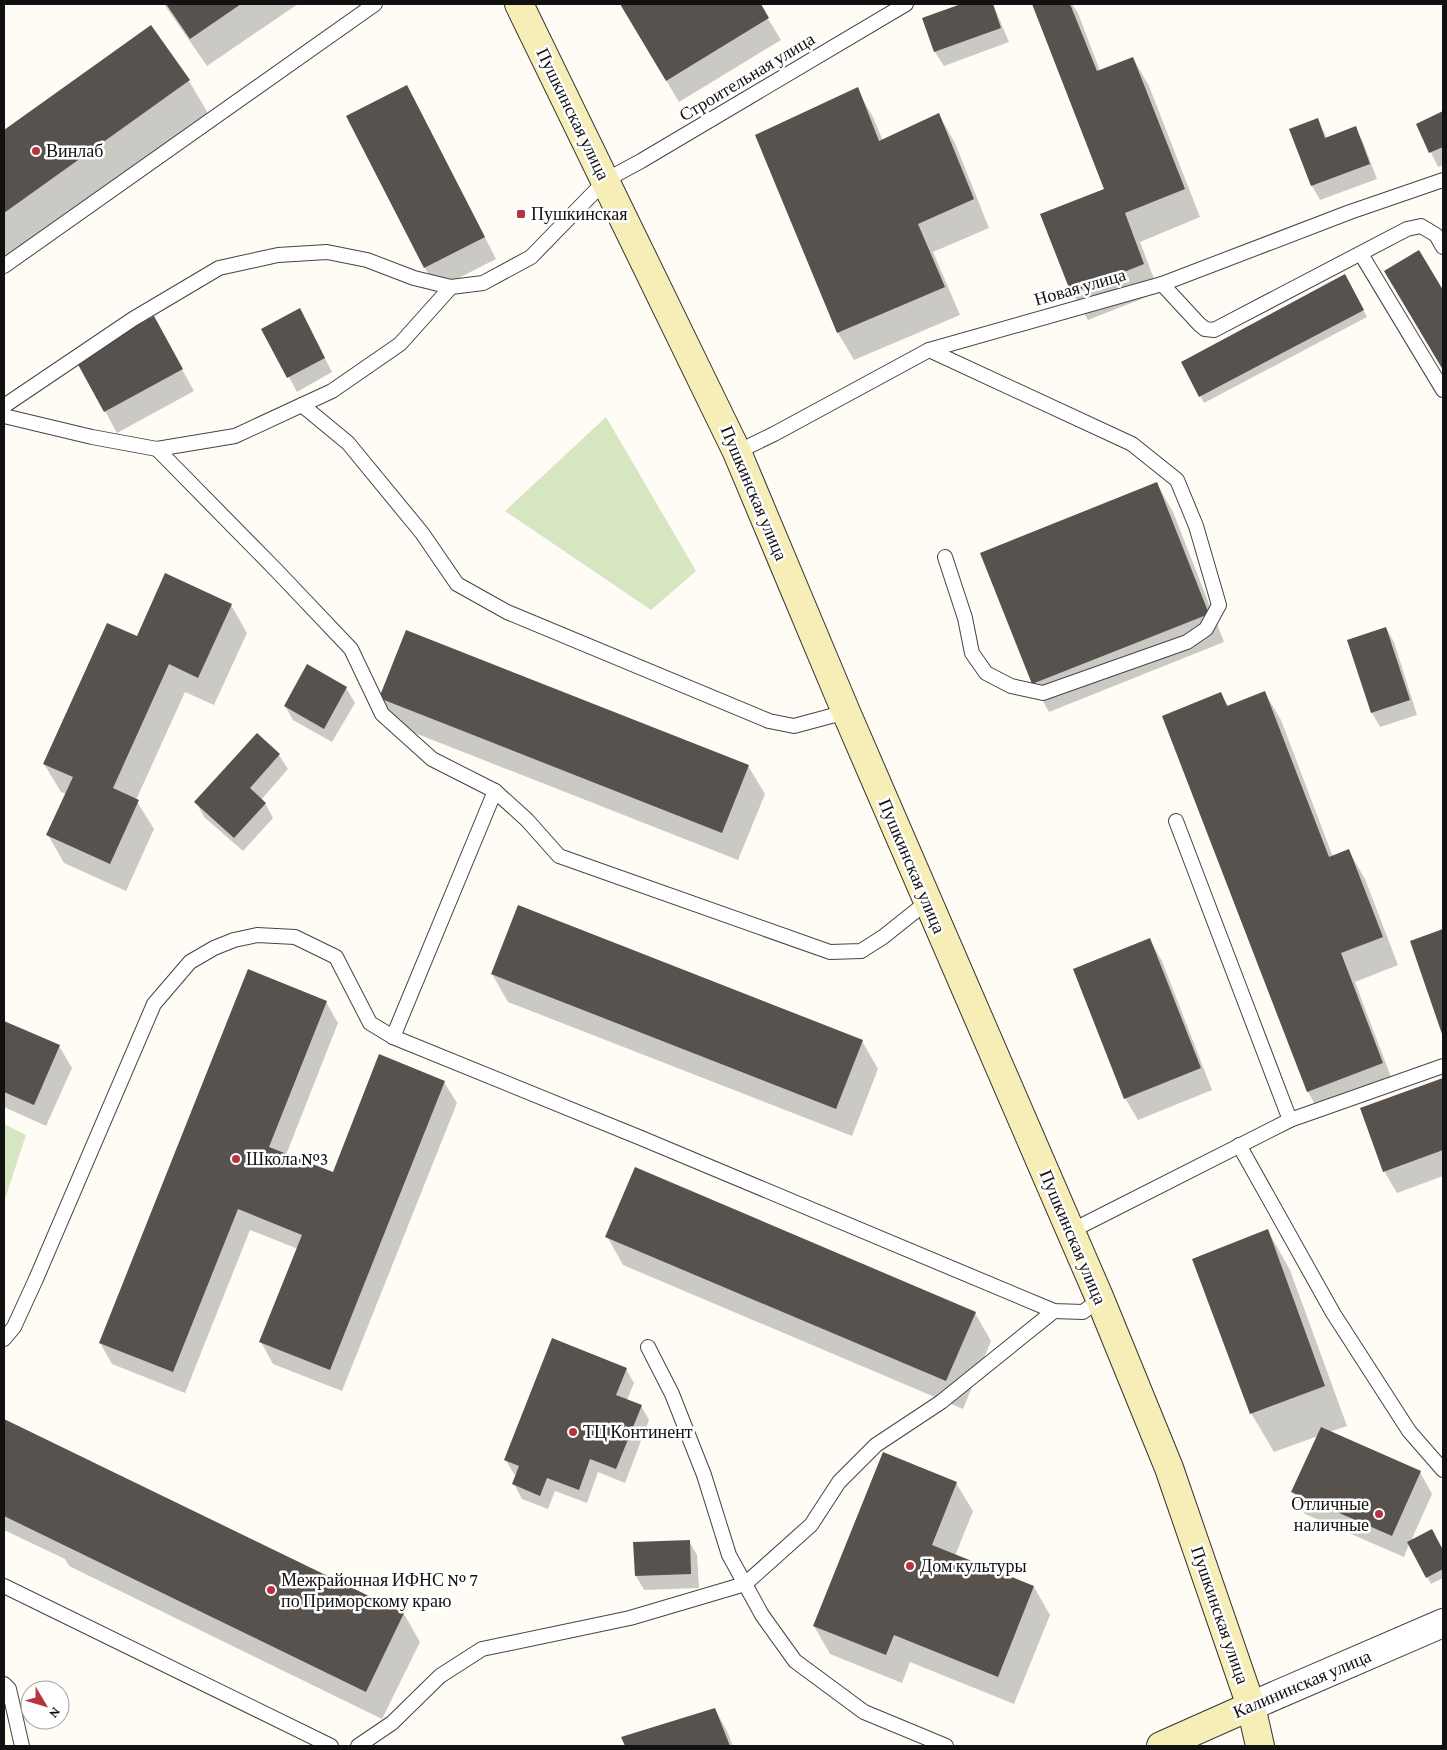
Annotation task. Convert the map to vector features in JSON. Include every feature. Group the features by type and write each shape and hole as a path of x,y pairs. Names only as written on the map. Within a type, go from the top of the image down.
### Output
{"main road":[{"name":"Пушкинская улица","path":"519,4 737,452 927,902 1100,1299 1169,1468 1251,1706 1260,1746"},
{"name":"Калининская улица","path":"1161,1746 1251,1706"}],"street":[{"name":"Калининская улица","path":"1251,1706 1443,1623"}],"lane":[{"path":"4,266 375,4"},
{"name":"Строительная улица","path":"452,287 483,283 531,257 606,180 906,4"},
{"name":"Новая улица","path":"737,452 929,350 1162,284 1350,212 1443,180"},
{"path":"1162,284 1205,329 1214,330 1407,230 1421,226 1436,235 1443,247"},
{"path":"4,406 133,319 220,268 278,255 327,252 367,260 414,278 452,287 400,344 332,391 236,436 157,449 92,437 4,416"},
{"path":"1361,254 1443,390"},
{"path":"929,350 1132,444 1177,480 1196,526 1219,605 1206,629 1187,642 1043,693 1011,686 986,673 972,653 964,618 945,557"},
{"path":"302,405 348,443 422,533 457,584 507,612 769,721 794,726 846,712"},
{"path":"157,449 276,570 351,650 382,714 432,759 496,791 527,820 559,856 830,952 860,951 883,937 927,902"},
{"path":"393,1037 496,791"},
{"path":"1176,821 1290,1120"},
{"path":"4,1340 14,1327 36,1279 154,1004 190,962 214,948 258,935 295,937 336,957 370,1023 393,1037 641,1138 1054,1311 1084,1312 1100,1299"},
{"path":"1071,1232 1290,1120 1443,1066"},
{"path":"1239,1145 1333,1313 1410,1430 1443,1470"},
{"path":"358,1746 392,1723 440,1676 482,1650 630,1618 745,1584 810,1526 839,1482 876,1445 941,1402 1054,1311"},
{"path":"648,1347 672,1394 704,1475 729,1555 762,1614 795,1660 864,1712 946,1746"},
{"path":"4,1586 331,1746"},
{"path":"4,1684 9,1689 22,1746"}],"green space":[{"path":"606,417 696,571 651,610 505,511"},
{"path":"4,1124 26,1135 4,1202"}],"building":[{"path":"166,4 241,4 190,39"},
{"path":"620,4 761,4 769,18 666,81"},
{"path":"961,4 993,4 1001,28 934,52 922,18"},
{"path":"1032,4 1070,4 1097,71 1133,57 1185,189 1125,213 1144,264 1071,293 1040,214 1104,189"},
{"path":"151,25 190,80 4,213 4,130"},
{"path":"407,85 485,237 424,268 346,116"},
{"path":"858,87 879,141 939,113 974,199 918,224 945,287 837,333 755,135"},
{"path":"1443,111 1443,147 1429,153 1416,124"},
{"path":"1318,118 1325,138 1356,126 1370,164 1311,186 1289,129"},
{"path":"1419,250 1443,290 1443,370 1384,271"},
{"path":"1345,274 1364,310 1199,397 1181,362"},
{"path":"300,308 325,358 287,378 261,329"},
{"path":"154,316 183,369 104,412 75,359"},
{"path":"1157,482 1209,614 1032,684 980,553"},
{"path":"165,573 232,604 198,678 169,664 113,788 139,800 110,864 46,835 73,777 43,764 107,623 137,636"},
{"path":"1386,627 1410,700 1371,713 1347,640"},
{"path":"406,630 749,765 722,833 379,698"},
{"path":"307,664 347,687 324,729 284,706"},
{"path":"1265,691 1329,857 1349,849 1383,937 1341,953 1383,1063 1307,1092 1162,716 1221,692 1227,706"},
{"path":"257,733 280,754 250,788 266,803 234,838 194,802"},
{"path":"518,905 863,1040 836,1109 491,974"},
{"path":"1443,929 1443,1037 1410,941"},
{"path":"1150,938 1201,1068 1124,1099 1073,969"},
{"name":"Школа №3","path":"248,969 327,1001 269,1147 333,1172 379,1054 445,1081 330,1370 259,1342 302,1235 238,1209 173,1372 99,1343"},
{"path":"4,1021 60,1045 34,1105 4,1092"},
{"path":"1443,1078 1443,1150 1383,1172 1360,1108"},
{"path":"635,1167 976,1312 946,1381 605,1237"},
{"path":"1268,1229 1325,1386 1250,1414 1192,1259"},
{"name":"ТЦ Континент","path":"552,1338 627,1368 616,1395 642,1405 616,1469 590,1459 579,1490 547,1478 540,1496 512,1484 519,1466 504,1460"},
{"path":"4,1419 404,1613 366,1692 4,1516"},
{"path":"1321,1427 1421,1471 1392,1536 1291,1492"},
{"name":"Дом культуры","path":"883,1452 957,1482 932,1545 1034,1586 998,1677 894,1635 886,1655 813,1626"},
{"path":"1432,1529 1443,1550 1443,1569 1426,1578 1407,1542"},
{"path":"690,1540 691,1574 635,1576 633,1542"},
{"path":"715,1708 730,1746 625,1746 621,1737"}],"place":[{"name":"Винлаб","path":"36,151"},
{"name":"Пушкинская","path":"521,214"},
{"name":"Школа №3","path":"236,1159"},
{"name":"ТЦ Континент","path":"573,1432"},
{"name":"Отличные наличные","path":"1379,1514"},
{"name":"Дом культуры","path":"910,1566"},
{"name":"Межрайонная ИФНС № 7 по Приморскому краю","path":"271,1590"}]}
